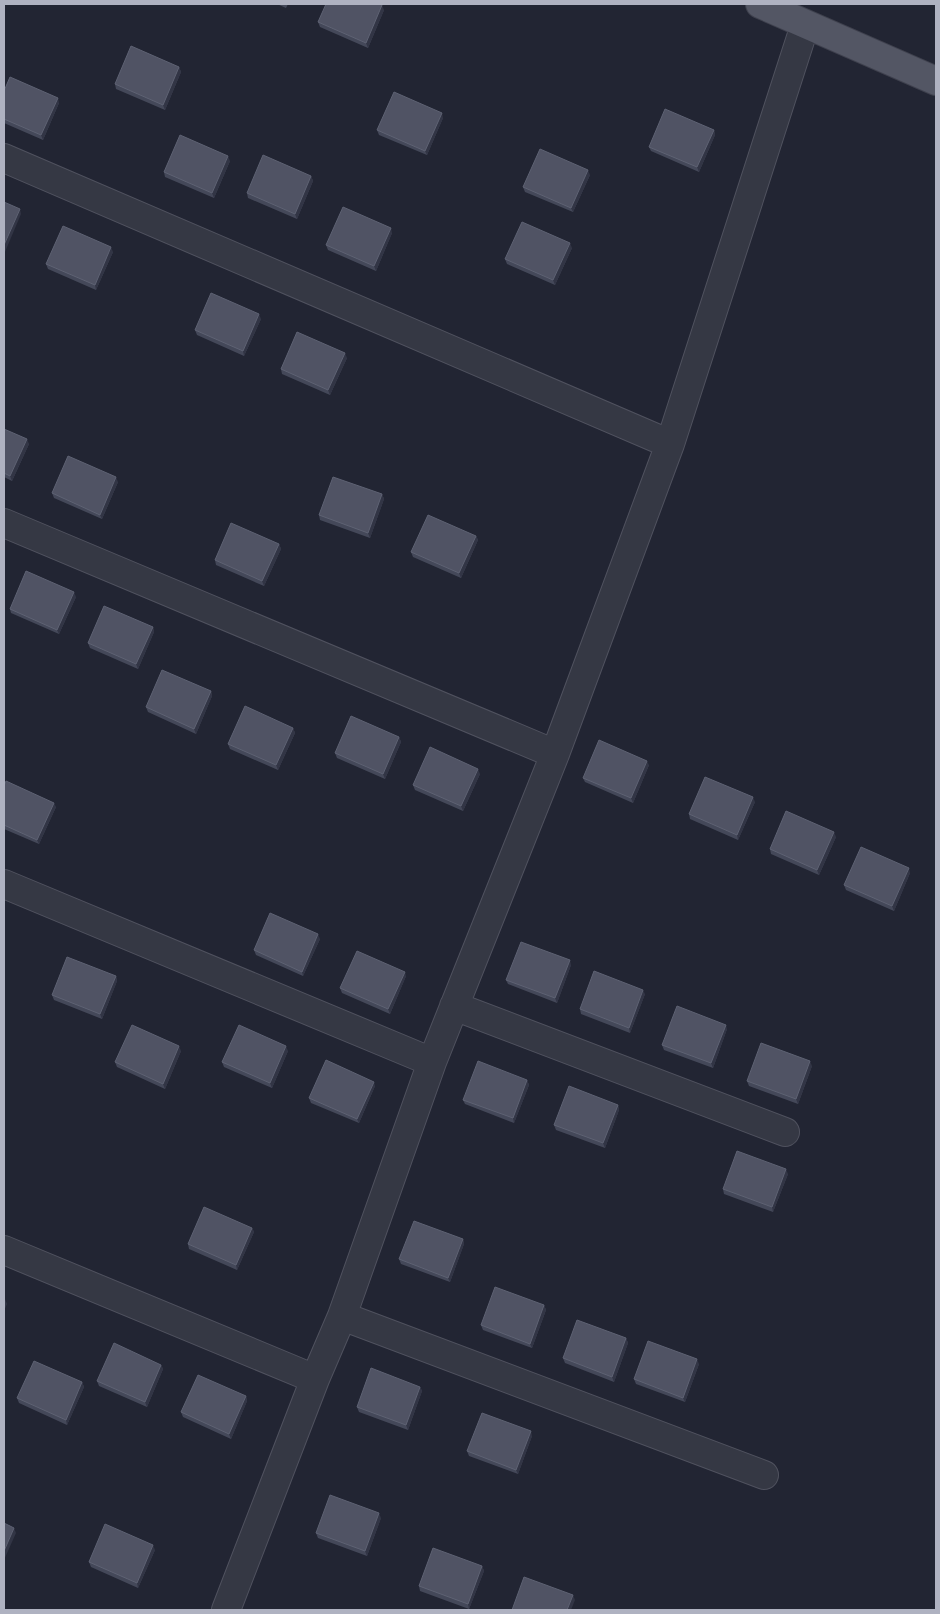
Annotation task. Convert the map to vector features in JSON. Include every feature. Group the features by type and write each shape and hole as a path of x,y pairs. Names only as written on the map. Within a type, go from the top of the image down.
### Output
{"main road":[{"path":"760,4 936,81"}],"street":[{"path":"226,1610 315,1379 342,1316 432,1062 555,754 670,444 806,25"},
{"path":"4,158 670,444"},
{"path":"4,523 555,754"},
{"path":"4,884 432,1062"},
{"path":"454,1006 785,1132"},
{"path":"4,1250 315,1379"},
{"path":"342,1316 764,1475"}],"building":[{"path":"326,4 382,5 366,43 318,22"},
{"path":"131,46 179,67 163,105 115,84"},
{"path":"10,77 58,98 41,135 4,119 4,91"},
{"path":"394,92 442,113 425,151 377,130"},
{"path":"665,109 714,130 697,167 649,147"},
{"path":"180,135 228,156 212,193 164,172"},
{"path":"540,149 588,170 571,208 523,187"},
{"path":"263,155 311,176 295,214 247,193"},
{"path":"4,202 20,209 4,245"},
{"path":"343,207 391,228 374,266 326,245"},
{"path":"522,222 570,243 553,280 505,259"},
{"path":"63,226 111,247 95,285 46,264"},
{"path":"211,293 259,314 243,351 195,330"},
{"path":"297,332 345,353 328,390 281,369"},
{"path":"4,429 27,439 10,476 4,473"},
{"path":"68,456 116,477 100,515 52,493"},
{"path":"333,477 382,494 368,533 319,515"},
{"path":"428,515 476,536 459,573 411,552"},
{"path":"231,523 279,544 262,581 215,560"},
{"path":"26,571 74,592 57,630 10,609"},
{"path":"104,606 153,627 136,664 88,643"},
{"path":"162,670 211,691 194,729 146,707"},
{"path":"245,706 293,728 276,765 228,744"},
{"path":"351,716 399,737 383,774 335,753"},
{"path":"599,740 647,761 631,798 583,778"},
{"path":"430,747 478,769 461,806 413,785"},
{"path":"705,777 753,797 737,835 689,814"},
{"path":"6,781 54,803 37,840 4,825 4,786"},
{"path":"786,811 834,832 817,870 770,849"},
{"path":"861,847 909,868 892,906 844,885"},
{"path":"270,913 318,934 302,972 254,950"},
{"path":"521,942 570,960 555,998 506,980"},
{"path":"357,951 405,972 388,1009 340,988"},
{"path":"67,957 116,976 100,1014 52,995"},
{"path":"594,971 643,990 629,1028 580,1009"},
{"path":"677,1006 726,1025 711,1063 662,1045"},
{"path":"132,1025 179,1046 163,1084 115,1062"},
{"path":"239,1025 286,1046 270,1083 222,1062"},
{"path":"761,1043 810,1061 796,1099 747,1081"},
{"path":"326,1060 374,1082 357,1119 309,1098"},
{"path":"478,1061 527,1080 513,1118 463,1100"},
{"path":"569,1086 618,1105 603,1143 554,1125"},
{"path":"737,1151 786,1169 772,1207 723,1189"},
{"path":"204,1207 252,1228 236,1265 188,1244"},
{"path":"414,1221 463,1239 448,1278 399,1259"},
{"path":"495,1287 544,1305 530,1344 481,1325"},
{"path":"577,1320 626,1338 612,1377 563,1358"},
{"path":"648,1341 697,1359 683,1398 634,1379"},
{"path":"114,1343 161,1365 145,1402 97,1381"},
{"path":"34,1361 82,1382 66,1420 17,1398"},
{"path":"371,1368 420,1387 406,1425 357,1407"},
{"path":"198,1375 246,1396 229,1434 181,1412"},
{"path":"482,1413 531,1431 516,1470 467,1451"},
{"path":"330,1495 379,1513 365,1551 316,1533"},
{"path":"4,1523 14,1528 4,1551"},
{"path":"105,1524 153,1545 137,1583 89,1562"},
{"path":"433,1548 482,1566 468,1604 419,1586"},
{"path":"524,1577 573,1595 567,1610 512,1610"}]}
